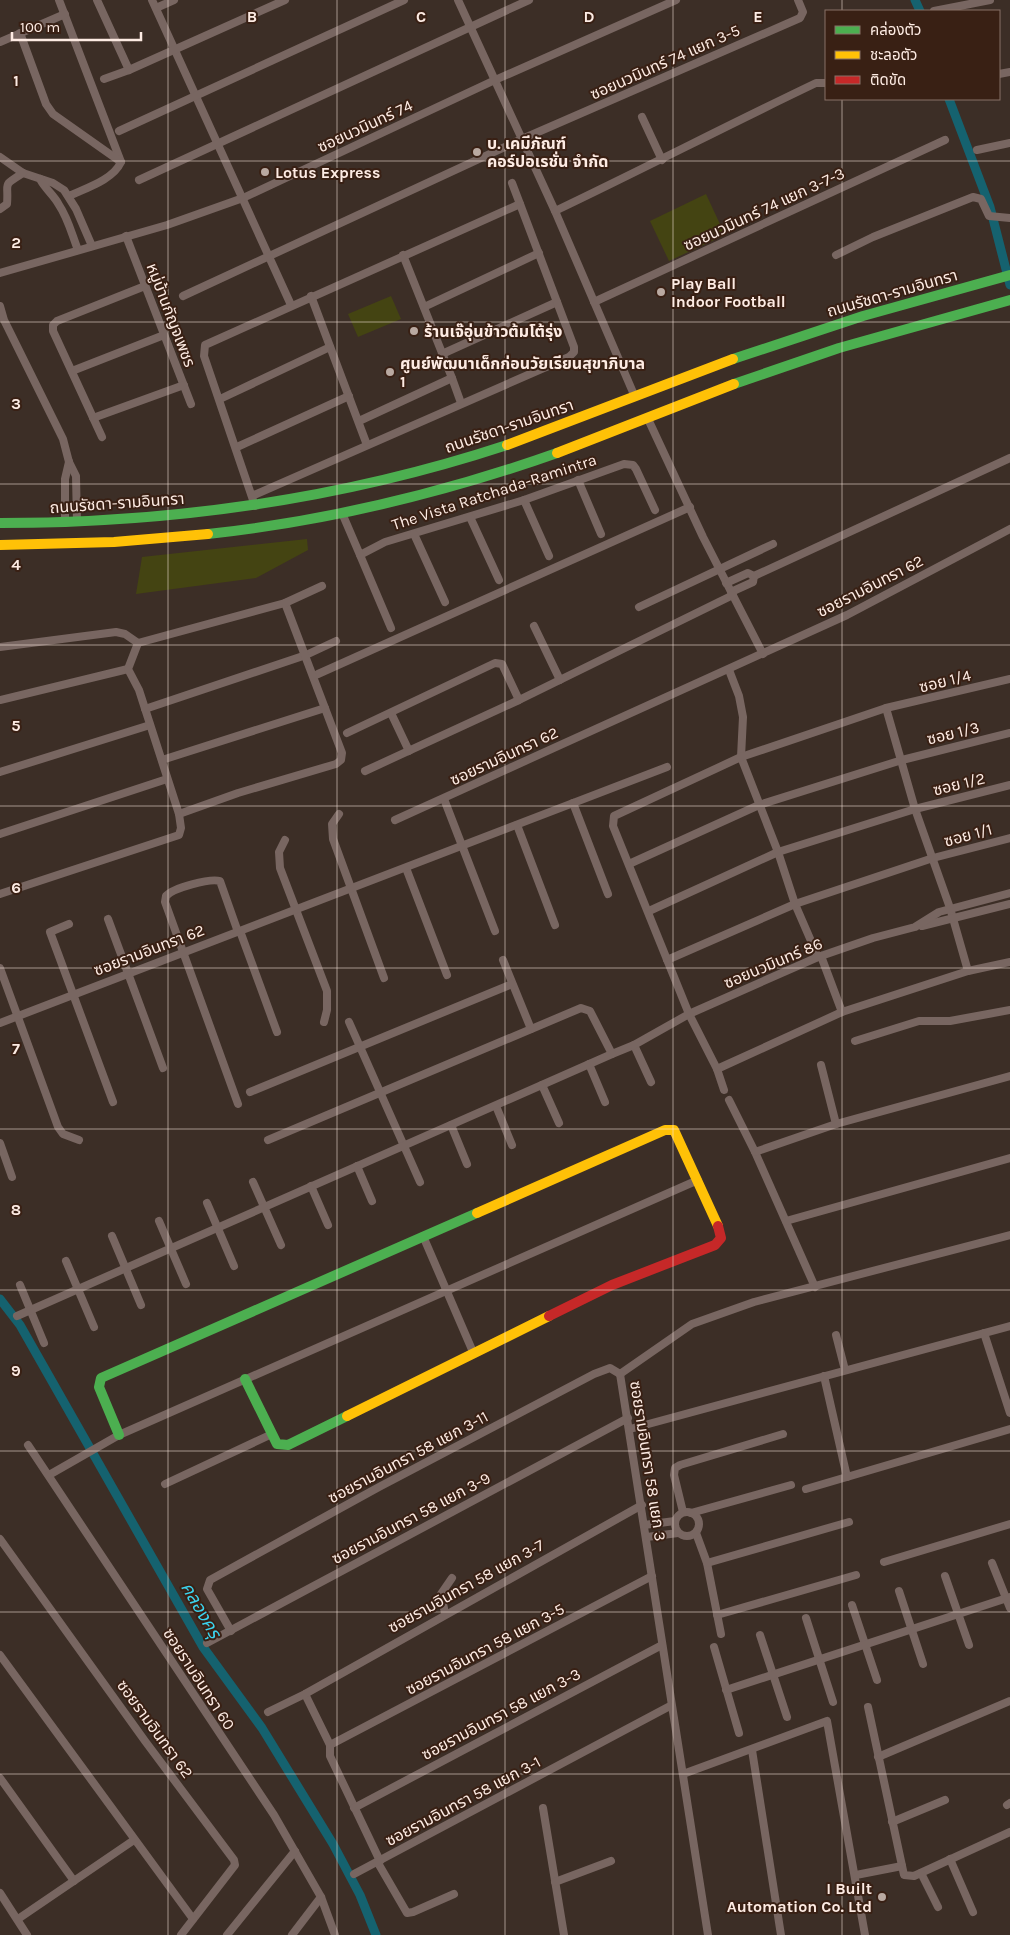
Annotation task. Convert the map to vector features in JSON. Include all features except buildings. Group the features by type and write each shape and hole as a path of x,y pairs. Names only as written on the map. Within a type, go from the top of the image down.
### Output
{"main road":[{"name":"ถนนรัชดา-รามอินทรา","path":"0,523 78,522 344,489 441,465 529,437 713,366 796,337 1005,276"},
{"path":"0,545 78,544 181,537 247,529 342,513 453,487 510,470 780,368 1008,301"},
{"path":"119,1435 99,1387 101,1378 665,1130 674,1130 721,1233 719,1242 612,1285 288,1445 277,1444 245,1378"}],"street":[{"path":"59,0 121,162"},
{"path":"97,0 130,70"},
{"path":"152,0 219,142 291,305"},
{"path":"156,8 174,0"},
{"path":"104,79 176,50 285,0"},
{"path":"119,131 404,0"},
{"path":"458,0 555,211 635,397"},
{"path":"139,180 529,0"},
{"name":"ซอยนวมินทร์ 74","path":"0,273 126,236 243,198 495,80 676,0"},
{"name":"ซอยนวมินทร์ 74 แยก 3-5","path":"522,139 800,18 803,12 798,0"},
{"path":"937,10 961,3 990,0"},
{"path":"0,42 65,14"},
{"path":"20,33 46,104 53,114 121,162"},
{"path":"555,211 662,160 696,140 816,83 825,83"},
{"path":"642,117 662,160"},
{"path":"183,296 522,139"},
{"name":"ซอยนวมินทร์ 74 แยก 3-7-3","path":"594,302 945,140"},
{"path":"977,150 1010,143"},
{"path":"0,157 24,173 53,183 69,196 92,246"},
{"path":"69,196 108,177 121,162"},
{"path":"5,188 7,183 24,173"},
{"path":"0,178 5,188 7,204 0,209"},
{"path":"40,179 61,208 78,250"},
{"path":"512,183 539,253 574,347 574,352 569,357 367,445 255,501 203,352 205,345 520,204"},
{"path":"836,255 873,237 973,197 981,199 989,216 1009,219"},
{"name":"หมู่บ้านกัญจเพชร","path":"126,236 191,404"},
{"path":"424,307 539,253"},
{"path":"403,255 462,403"},
{"path":"102,437 53,331 53,325 57,321 145,286"},
{"path":"311,296 367,445"},
{"path":"442,354 557,302"},
{"path":"0,306 2,319 63,439 69,462 76,476 78,522"},
{"path":"72,371 164,335"},
{"path":"220,399 330,346"},
{"path":"359,421 452,378"},
{"path":"93,418 184,385"},
{"path":"237,447 349,396"},
{"path":"648,419 719,570 763,654"},
{"path":"754,576 1010,458"},
{"path":"65,522 65,478 69,462"},
{"name":"The Vista Ratchada-Ramintra","path":"360,555 385,542 524,500 624,464 633,465 655,510"},
{"path":"578,480 601,534"},
{"path":"524,500 549,556"},
{"path":"318,674 690,507"},
{"path":"342,513 391,628"},
{"path":"470,517 499,580"},
{"name":"ซอยรามอินทรา 62","path":"0,1022 461,846 444,799 848,614 1010,528"},
{"path":"414,534 445,602"},
{"path":"639,607 773,544"},
{"path":"726,582 748,573 754,576"},
{"path":"365,771 519,700 733,596 753,582 754,576"},
{"path":"0,647 116,632 125,634 138,642 285,603 322,586"},
{"path":"179,814 339,762 342,753 285,603"},
{"path":"534,626 560,680"},
{"path":"145,709 306,655 336,641"},
{"path":"0,894 174,838 180,832 179,814 162,760 145,709 128,669 138,642"},
{"path":"347,733 496,664 502,664 519,700"},
{"path":"0,700 128,669"},
{"path":"729,670 739,696 743,717 741,757 778,852 795,904 842,1012"},
{"name":"ซอย 1/4","path":"629,864 612,822 614,816 741,757 886,708 1010,679"},
{"path":"162,760 325,708"},
{"path":"886,708 915,809 950,908 968,971"},
{"path":"391,713 410,751"},
{"path":"0,772 150,725"},
{"name":"ซอย 1/3","path":"629,864 759,805 902,760 1010,733"},
{"path":"495,932 461,846 667,767"},
{"path":"0,834 167,779"},
{"name":"ซอย 1/2","path":"649,912 778,852 915,809 1010,785"},
{"path":"395,820 444,799"},
{"path":"573,803 608,894"},
{"path":"339,814 332,824 333,839 384,978"},
{"path":"517,825 555,925"},
{"name":"ซอย 1/1","path":"667,960 795,904 933,858 1010,838"},
{"path":"285,840 278,859 294,909 327,991 327,1010 324,1022"},
{"path":"629,864 688,1014 717,1070 724,1090"},
{"path":"406,868 447,975"},
{"path":"238,1104 166,902 169,892 214,879 220,881 278,1032"},
{"name":"ซอยนวมินทร์ 86","path":"17,1316 126,1270 542,1084 634,1045 688,1014 819,957 873,938 915,927 939,912 950,908 1010,893"},
{"path":"915,927 1010,904"},
{"path":"108,919 163,1068"},
{"path":"69,924 50,932 113,1102"},
{"path":"503,960 532,1030"},
{"path":"717,1070 842,1012 968,971 1010,962"},
{"path":"0,968 58,1127 64,1134 79,1140"},
{"path":"250,1092 512,984"},
{"path":"268,1140 584,1008 590,1010 612,1054"},
{"path":"855,1041 919,1021 929,1020 939,1023 1010,1010"},
{"path":"349,1022 420,1182"},
{"path":"634,1045 651,1082"},
{"path":"589,1064 606,1102"},
{"path":"821,1065 836,1124"},
{"path":"755,1152 836,1124 1010,1076"},
{"path":"542,1084 559,1123"},
{"path":"729,1100 755,1152 815,1287"},
{"path":"496,1106 512,1145"},
{"path":"451,1126 468,1164"},
{"path":"0,1143 12,1177"},
{"path":"786,1221 1010,1158"},
{"path":"357,1166 372,1201"},
{"path":"49,1475 119,1435 698,1180"},
{"path":"253,1182 282,1246"},
{"path":"312,1186 328,1225"},
{"path":"207,1202 234,1266"},
{"path":"159,1221 186,1284"},
{"name":"ซอยรามอินทรา 58 แยก 3","path":"708,1935 683,1774 670,1706 642,1505 620,1374 692,1324 754,1302 1010,1235"},
{"path":"112,1236 141,1304"},
{"path":"423,1236 473,1352"},
{"path":"66,1261 94,1326"},
{"path":"20,1285 44,1343"},
{"path":"630,1429 1010,1326"},
{"path":"984,1333 1010,1413"},
{"path":"836,1335 845,1370"},
{"name":"ซอยรามอินทรา 58 แยก 3-11","path":"231,1631 209,1594 207,1586 210,1580 379,1487 594,1374 610,1368 620,1374"},
{"path":"824,1376 847,1477"},
{"name":"ซอยรามอินทรา 58 แยก 3-9","path":"208,1643 628,1418"},
{"path":"806,1489 1010,1429"},
{"path":"165,1484 272,1434"},
{"path":"721,1634 707,1563 696,1533 699,1521 687,1512 674,1475 675,1468 783,1434"},
{"name":"ซอยรามอินทรา 60","path":"28,1445 295,1851 321,1897 336,1935"},
{"path":"644,1525 675,1521 687,1512 791,1485"},
{"name":"ซอยรามอินทรา 58 แยก 3-7","path":"268,1712 304,1694 642,1505"},
{"path":"675,1521 678,1533"},
{"path":"707,1563 849,1522"},
{"path":"884,1562 1010,1524"},
{"path":"646,1537 678,1533 689,1536 696,1533"},
{"name":"ซอยรามอินทรา 62","path":"0,1539 144,1740 232,1854 234,1865 181,1935"},
{"path":"992,1563 1008,1598 1010,1608"},
{"path":"717,1615 856,1575"},
{"name":"ซอยรามอินทรา 58 แยก 3-5","path":"330,1745 652,1576"},
{"path":"945,1576 969,1645"},
{"path":"444,1614 441,1594 452,1578"},
{"path":"898,1591 923,1664"},
{"path":"726,1690 1008,1598"},
{"path":"852,1605 877,1680"},
{"path":"806,1618 834,1702"},
{"path":"760,1635 787,1717"},
{"name":"ซอยรามอินทรา 58 แยก 3-3","path":"354,1808 662,1645"},
{"path":"714,1647 739,1733"},
{"path":"0,1655 193,1919"},
{"name":"ซอยรามอินทรา 58 แยก 3-1","path":"304,1694 330,1745 330,1756 379,1862 670,1706"},
{"path":"878,1757 1010,1701"},
{"path":"868,1707 892,1822 906,1877 921,1873 1010,1832"},
{"path":"683,1774 828,1721 865,1935"},
{"path":"752,1750 781,1935"},
{"path":"0,1778 74,1881"},
{"path":"892,1822 945,1800"},
{"path":"543,1808 564,1935"},
{"path":"18,1919 134,1840"},
{"path":"227,1935 295,1851"},
{"path":"950,1859 972,1912"},
{"path":"555,1882 611,1861"},
{"path":"354,1874 379,1862 408,1913 454,1894"},
{"path":"856,1875 902,1866"},
{"path":"921,1873 938,1907"},
{"path":"0,1893 27,1935"},
{"path":"292,1935 321,1897"}],"shaded area":[{"path":"706,194 725,235 669,261 650,221"},
{"path":"391,296 401,319 358,337 348,314"},
{"path":"307,539 308,550 256,578 136,594 142,557"}],"waterway":[{"path":"915,0 920,10"},
{"path":"949,100 990,207 1010,285"},
{"name":"คลองครุ","path":"0,1299 20,1325 203,1647 262,1728 333,1844 360,1895 376,1935"}],"traffic: fast":[{"path":"733,359 863,316 1010,275"},
{"path":"734,384 839,348 1010,300"},
{"path":"0,523 65,522 129,518 193,513 257,504 383,480 507,445"},
{"path":"208,534 297,521 385,504 472,481 557,453"},
{"path":"119,1435 99,1387 101,1378 477,1213"},
{"path":"245,1379 277,1444 288,1445 347,1416"}],"traffic: slow":[{"path":"507,445 733,359"},
{"path":"557,453 734,384"},
{"path":"0,545 114,542 208,534"},
{"path":"477,1213 665,1130 674,1130 718,1226"},
{"path":"347,1416 549,1316"}],"traffic: jam":[{"path":"549,1316 612,1285 715,1245 721,1238 718,1226"}],"place":[{"name":"บ. เคมีภัณฑ์ คอร์ปอเรชั่น จำกัด","path":"477,152"},
{"name":"Lotus Express","path":"265,172"},
{"name":"Play Ball Indoor Football","path":"661,292"},
{"name":"ร้านเจ๊อุ่นข้าวต้มโต้รุ่ง","path":"414,331"},
{"name":"ศูนย์พัฒนาเด็กก่อนวัยเรียนสุขาภิบาล 1","path":"390,372"},
{"name":"I Built Automation Co. Ltd","path":"882,1897"}]}
